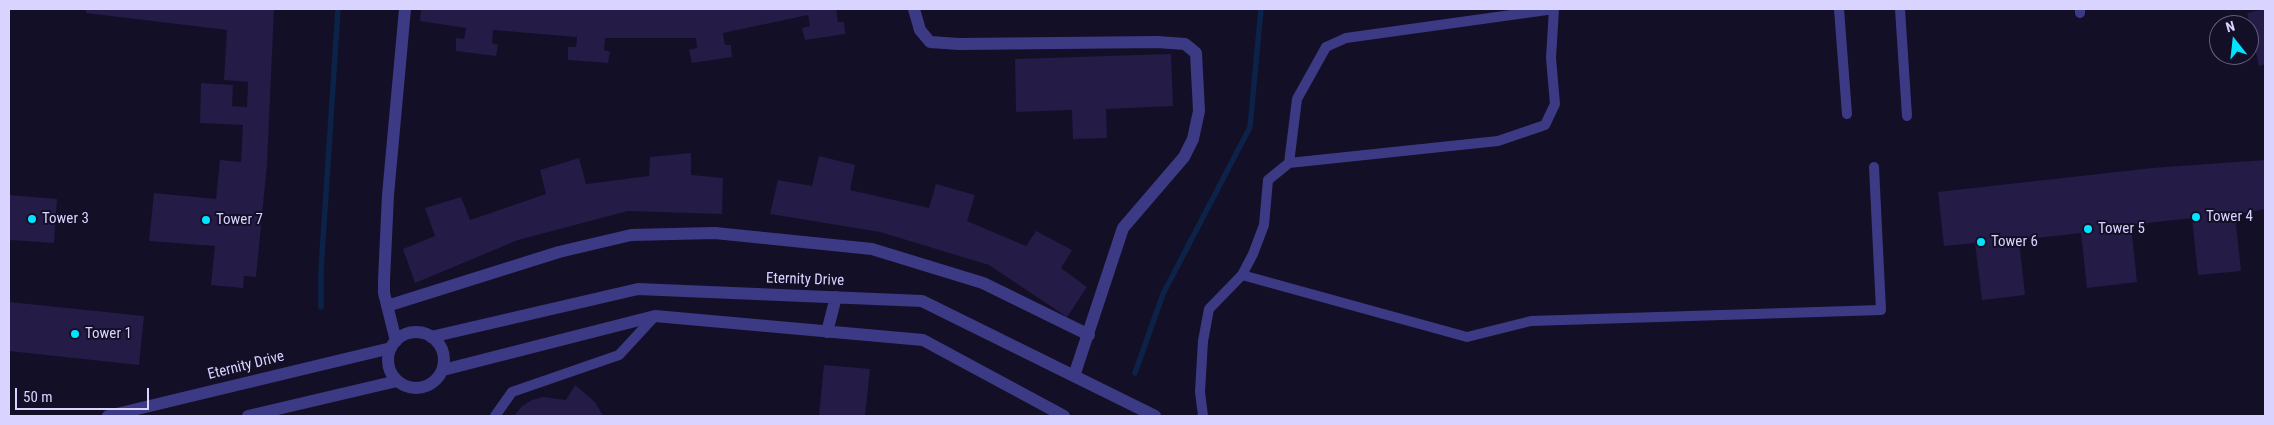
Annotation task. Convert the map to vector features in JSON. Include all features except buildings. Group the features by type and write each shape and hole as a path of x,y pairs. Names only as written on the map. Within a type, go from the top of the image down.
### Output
{"street":[{"path":"405,9 388,195 384,280 394,344 389,366 397,381 404,386 422,388 438,378 443,370 443,351 431,337"},
{"path":"914,9 920,30 930,42 959,44 1157,42 1185,44 1196,53 1199,111 1193,139 1184,157 1123,228 1074,376"},
{"path":"387,306 559,252 631,235 715,233 872,249 984,283 1089,335"},
{"name":"Eternity Drive","path":"108,416 394,344 413,333 422,333 431,337 638,289 922,301 1155,416"},
{"path":"826,332 836,297"},
{"path":"443,370 654,316 923,340 1064,416"},
{"path":"248,416 397,381"}],"lane":[{"path":"1203,416 1200,392 1203,341 1208,309 1242,275 1253,254 1264,225 1268,180 1289,163 1498,141 1545,125 1555,104 1551,58 1554,9 1346,38 1326,47 1297,100 1289,163"},
{"path":"1839,9 1847,114"},
{"path":"1900,9 1907,116"},
{"path":"1242,275 1466,337 1532,321 1881,310 1874,167"},
{"path":"495,416 512,392 619,355 654,316"}],"waterway":[{"path":"321,307 321,270 338,9"},
{"path":"1135,373 1163,294 1250,127 1261,9"}],"place":[{"name":"Tower 4","path":"2196,217"},
{"name":"Tower 3","path":"32,219"},
{"name":"Tower 7","path":"206,220"},
{"name":"Tower 5","path":"2088,229"},
{"name":"Tower 6","path":"1981,242"},
{"name":"Tower 1","path":"75,334"}]}
